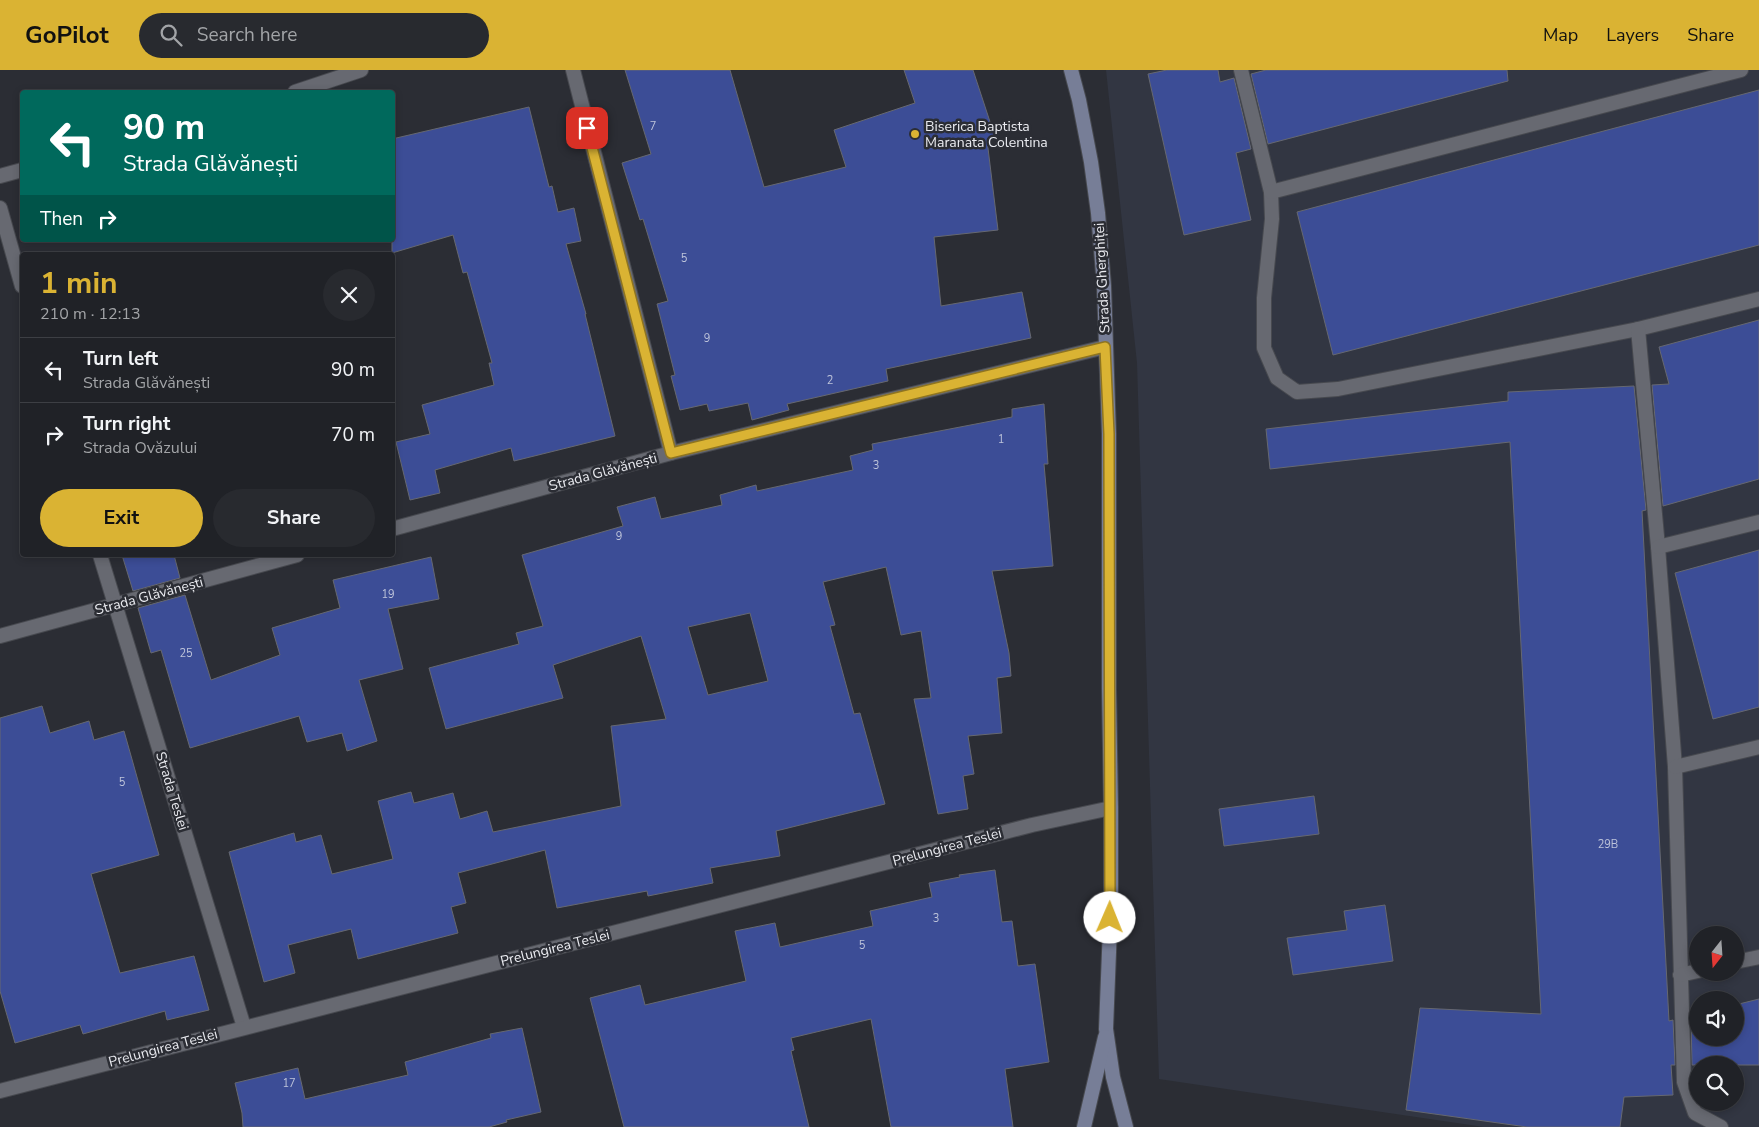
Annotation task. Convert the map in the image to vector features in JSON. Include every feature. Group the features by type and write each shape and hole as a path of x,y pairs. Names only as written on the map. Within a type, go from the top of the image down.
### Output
{"main road":[{"name":"Strada Gherghiței","path":"1071,70 1087,144 1098,213 1104,286 1109,434 1111,901 1106,1029 1084,1127"},
{"name":"Strada Gherghiței","path":"1106,1029 1113,1077 1126,1127"}],"street":[{"path":"302,90 361,70"},
{"path":"573,70 671,453"},
{"path":"1241,70 1271,192 1272,219 1264,298 1264,348 1277,378 1297,392 1338,389 1638,329 1759,299"},
{"path":"1271,192 1741,70"},
{"path":"0,176 20,171"},
{"path":"0,208 20,279"},
{"path":"1638,329 1658,547 1675,767 1684,1082 1695,1113 1722,1127"},
{"name":"Strada Glăvănești","path":"395,528 671,453 1105,347"},
{"path":"1658,547 1759,522"},
{"name":"Strada Teslei","path":"101,557 244,1027"},
{"name":"Strada Glăvănești","path":"0,636 290,557"},
{"path":"1675,767 1759,747"},
{"name":"Prelungirea Teslei","path":"0,1091 1022,828 1111,808"},
{"path":"1744,960 1759,957"},
{"path":"1680,975 1689,973"}],"shaded area":[{"path":"1106,70 1759,70 1759,1127 1484,1127 1159,1079 1137,363"}],"building":[{"path":"625,70 730,70 764,187 846,167 834,130 915,103 904,70 973,70 995,137 987,140 998,230 934,237 941,306 1022,292 1031,338 886,369 888,381 787,404 789,410 752,420 748,403 709,411 707,404 680,410 671,376 675,375 657,304 668,301 643,219 640,220 622,163 651,154"},
{"path":"1167,70 1218,70 1220,82 1234,78 1251,149 1236,153 1251,220 1184,235 1148,74"},
{"path":"1266,70 1507,70 1508,81 1268,144 1251,74"},
{"path":"1759,90 1759,245 1333,355 1297,212"},
{"path":"529,107 549,187 552,186 558,212 574,208 581,241 566,244 586,314 615,436 514,461 511,448 435,470 440,493 410,500 396,442 430,434 422,405 494,385 489,363 492,363 467,272 463,273 453,235 392,252 392,242 395,242 395,138"},
{"path":"1759,320 1759,479 1663,506 1652,385 1669,384 1659,347"},
{"path":"1634,386 1646,510 1642,511 1669,1021 1673,1020 1675,1065 1671,1065 1673,1095 1624,1097 1620,1127 1527,1127 1406,1110 1420,1008 1541,1014 1510,442 1270,469 1266,429 1508,401 1508,392"},
{"path":"1044,404 1048,464 1044,464 1053,566 992,571 1009,653 1011,676 997,678 1002,733 968,736 974,774 963,776 968,809 938,814 914,699 931,698 921,631 901,635 886,567 823,582 835,625 830,626 854,714 860,713 885,804 776,831 780,856 710,868 713,883 648,896 647,891 557,908 545,850 458,873 466,903 451,907 458,933 358,959 351,929 288,945 295,973 264,982 229,852 294,833 296,842 321,835 332,874 393,859 378,801 411,792 414,803 453,793 460,819 487,811 493,832 621,806 611,726 666,719 641,636 553,665 563,698 446,729 429,668 519,644 516,633 543,626 522,555 623,526 617,507 655,497 661,519 722,505 720,495 756,485 757,491 853,470 850,456 873,450 872,444 1012,417 1012,409","holes":["750,613 768,681 708,695 688,627"]},
{"path":"1759,550 1759,707 1713,719 1675,573"},
{"path":"123,557 175,557 180,578 133,591"},
{"path":"431,557 439,599 388,609 403,669 359,680 377,741 347,751 342,733 307,742 299,716 190,748 161,650 151,653 138,608 185,595 211,680 280,655 272,628 340,608 333,580"},
{"path":"42,706 50,733 89,721 94,740 124,731 159,855 91,874 120,973 194,956 209,1010 167,1020 165,1011 83,1034 80,1025 15,1043 0,991 0,718"},
{"path":"1314,796 1319,834 1224,846 1219,809"},
{"path":"995,870 1002,922 1012,921 1018,966 1035,964 1049,1062 1005,1069 1013,1127 891,1127 871,1019 791,1038 794,1050 791,1051 809,1127 624,1127 590,998 640,985 645,1005 746,981 735,931 775,923 780,947 873,926 870,911 932,897 929,883 960,877 959,875"},
{"path":"1385,905 1393,961 1293,975 1287,938 1347,930 1344,911"},
{"path":"1759,999 1759,1065 1744,1065 1744,1056 1692,1056 1692,1046 1744,1046 1744,1003"},
{"path":"522,1028 541,1112 506,1120 507,1122 489,1127 243,1127 242,1113 235,1083 298,1068 305,1099 408,1075 405,1062 491,1038 490,1034"}],"place":[{"name":"Biserica Baptista Maranata Colentina","path":"915,134"}],"route":[{"path":"587,128 671,453 1105,347 1109,434 1110,918"}]}
